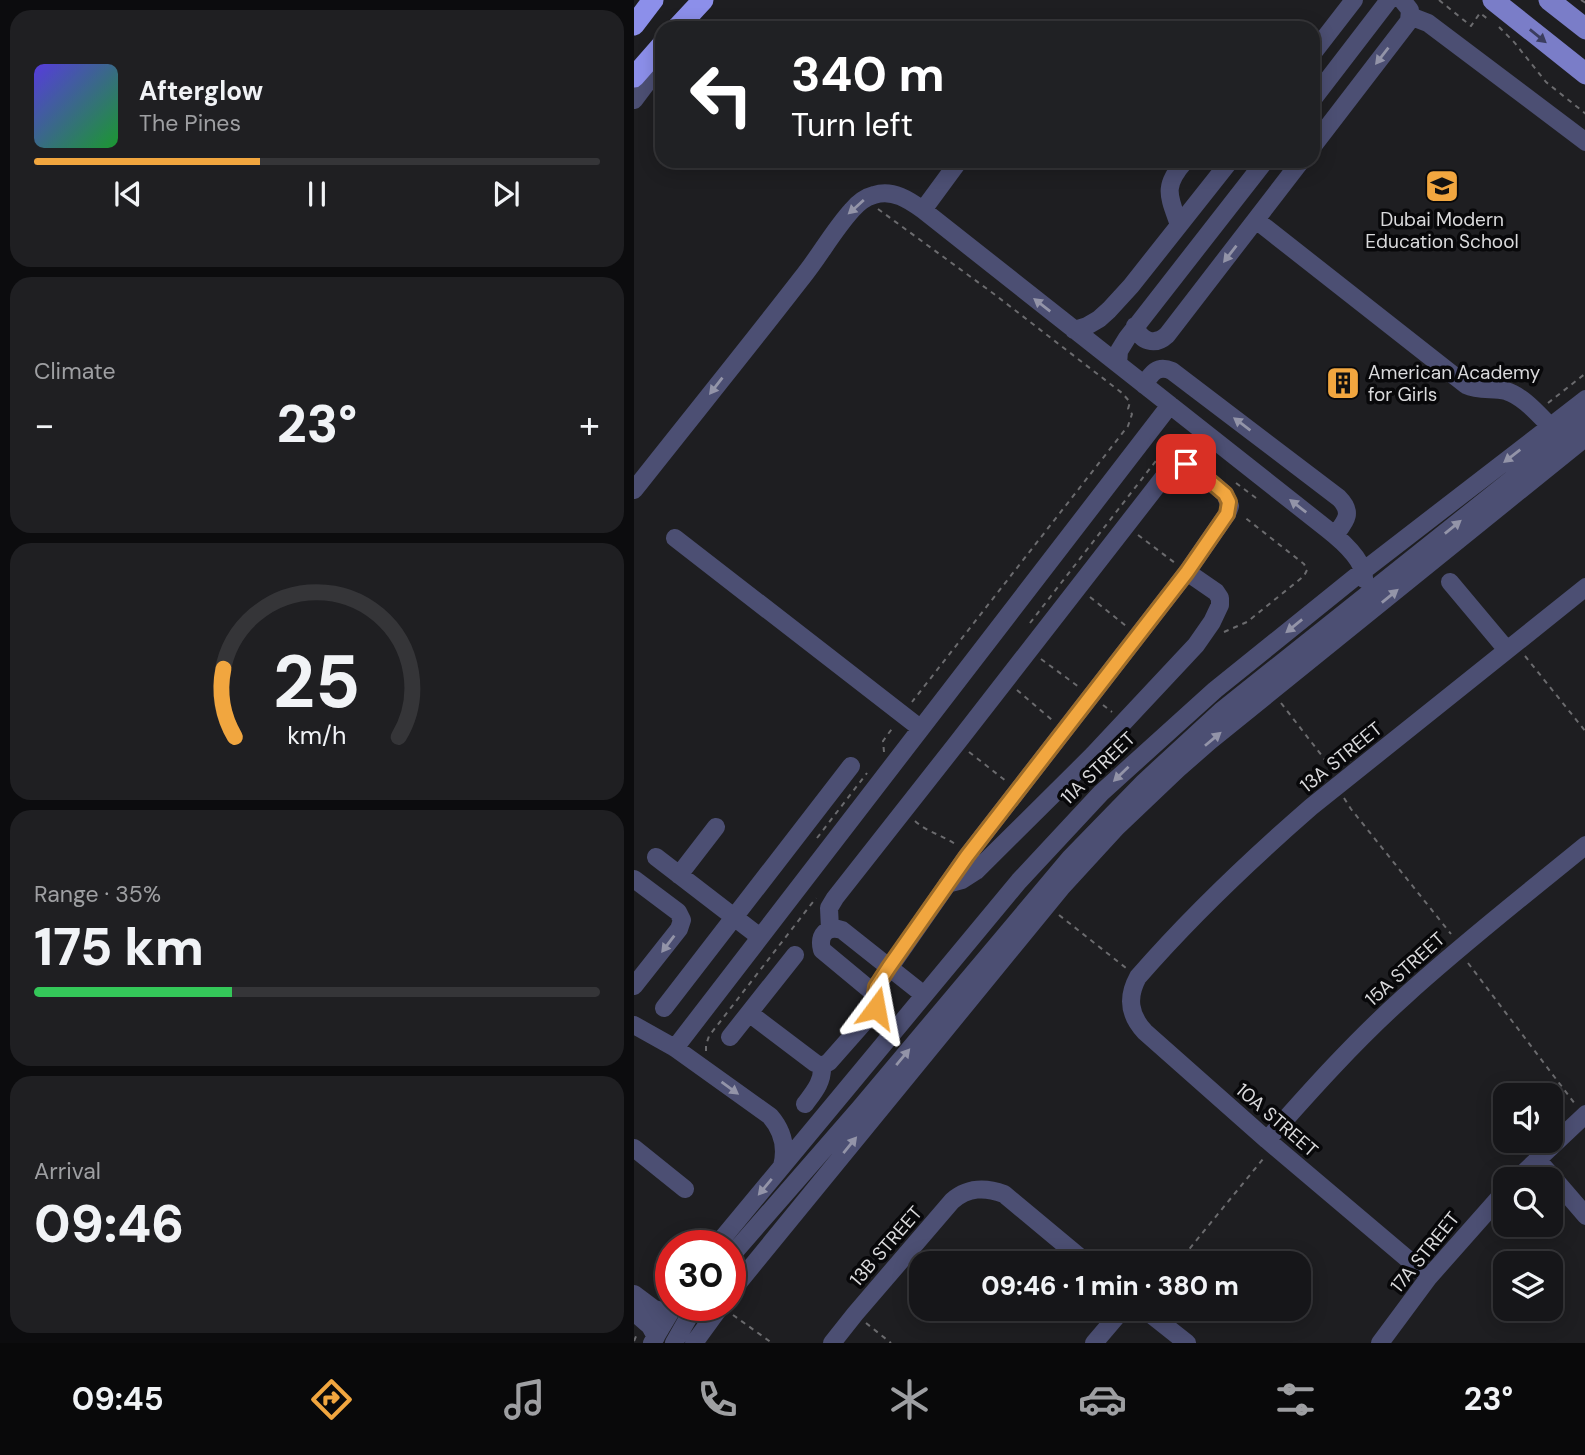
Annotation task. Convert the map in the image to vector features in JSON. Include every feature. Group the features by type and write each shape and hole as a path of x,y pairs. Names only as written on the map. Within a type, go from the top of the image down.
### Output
{"highway":[{"path":"634,25 653,0"},
{"path":"684,21 703,0"},
{"path":"634,77 655,54"}],"main road":[{"path":"1549,0 1585,29"},
{"path":"1492,10 1585,74"}],"street":[{"path":"1320,44 1354,0"},
{"path":"1320,90 1389,0"},
{"path":"1406,8 1585,142"},
{"path":"1320,137 1405,26 1406,8"},
{"path":"634,100 655,69"},
{"path":"923,211 954,168"},
{"path":"1179,225 1169,187 1180,168"},
{"path":"1074,330 1099,319 1130,286 1224,168"},
{"path":"1248,168 1250,179"},
{"path":"1118,364 1119,351 1135,326 1257,168"},
{"path":"1135,326 1142,338 1155,342 1162,340 1296,168"},
{"path":"634,490 803,277 855,206 874,194 885,193 906,199 923,211 1335,535 1349,549 1364,570 1361,587 1321,623 1314,637"},
{"path":"1227,209 1254,223 1466,385 1476,389 1510,392 1550,426"},
{"path":"1130,286 1141,300 1153,303"},
{"path":"1144,385 1155,370 1167,368 1339,498 1346,506 1347,517 1335,535"},
{"name":"11A STREET","path":"729,1230 990,916 1055,841 1129,766 1215,690 1364,570 1585,399"},
{"path":"675,1048 1170,405"},
{"path":"746,1239 1070,858 1144,782 1221,711 1585,420"},
{"path":"746,1273 1046,905 1088,857 1147,797 1210,741 1585,437"},
{"path":"822,1066 829,1062 874,1011 876,987 947,884 1187,572 1229,510 1225,494 1192,466 1180,464 1170,469 835,898 829,908 830,929"},
{"path":"675,538 920,728"},
{"path":"947,884 962,880 976,871 1093,755 1205,634 1221,601 1218,594 1187,572"},
{"path":"1450,582 1511,647"},
{"name":"13A STREET","path":"1138,978 1178,931 1243,867 1311,807 1585,587"},
{"path":"664,1008 850,766"},
{"path":"679,875 716,827"},
{"name":"15A STREET","path":"1270,1143 1308,1093 1405,995 1585,845"},
{"path":"656,857 760,937"},
{"path":"634,879 678,912 682,920 679,929 634,986"},
{"path":"860,1108 856,1100 858,1088 982,940 990,916"},
{"path":"875,994 822,950 820,940 825,931 838,928 842,930 924,995"},
{"path":"730,1037 796,955"},
{"path":"975,970 997,965"},
{"name":"10A STREET","path":"1138,978 1133,986 1130,1006 1138,1025 1270,1143 1429,1277"},
{"path":"749,1013 822,1066"},
{"path":"634,1025 675,1048 770,1116 779,1128 784,1143 782,1166"},
{"path":"804,1104 819,1084 822,1066"},
{"path":"1529,1167 1585,1115"},
{"path":"781,1199 798,1166 824,1135 825,1126 821,1119"},
{"path":"634,1148 685,1189"},
{"path":"1537,1159 1585,1216"},
{"name":"13B STREET","path":"909,1251 952,1201 969,1191 980,1189 1004,1194 1072,1251"},
{"name":"17A STREET","path":"1380,1343 1429,1277 1493,1205"},
{"name":"13B STREET","path":"832,1343 909,1251"},
{"path":"634,1294 655,1308"},
{"path":"634,1312 650,1326 654,1340"},
{"path":"654,1340 665,1321"},
{"path":"674,1343 686,1321"},
{"path":"694,1343 709,1321"},
{"path":"1094,1343 1113,1321"},
{"path":"1159,1321 1186,1343"}],"path":[{"path":"1438,0 1471,26 1480,13 1492,10"},
{"path":"1581,0 1585,3"},
{"path":"1499,27 1546,82 1585,114"},
{"path":"873,206 994,294 1122,393 1130,402 1128,409 1132,414 1128,426 884,741 882,745 885,754"},
{"path":"1536,412 1585,373"},
{"path":"1224,632 1252,618 1304,576 1307,570 1304,564 1241,515 1229,510"},
{"path":"1126,526 1187,572"},
{"path":"1078,587 1138,636"},
{"path":"1511,647 1585,732"},
{"path":"1029,650 1124,721"},
{"path":"1006,681 1064,731"},
{"path":"1272,691 1331,767 1347,804 1444,925 1474,973 1585,1115"},
{"path":"957,743 1018,791"},
{"path":"814,841 869,771"},
{"path":"904,811 923,828 950,840 967,856"},
{"path":"1046,905 1138,978"},
{"path":"1187,1251 1270,1143"},
{"path":"855,1314 891,1343"},
{"path":"741,1321 772,1343"}],"place":[{"name":"Dubai Modern Education School","path":"1442,186"},
{"name":"American Academy for Girls","path":"1343,383"}],"route":[{"path":"876,1008 876,987 947,884 1187,572 1227,514 1230,506 1225,494 1186,464"}]}
